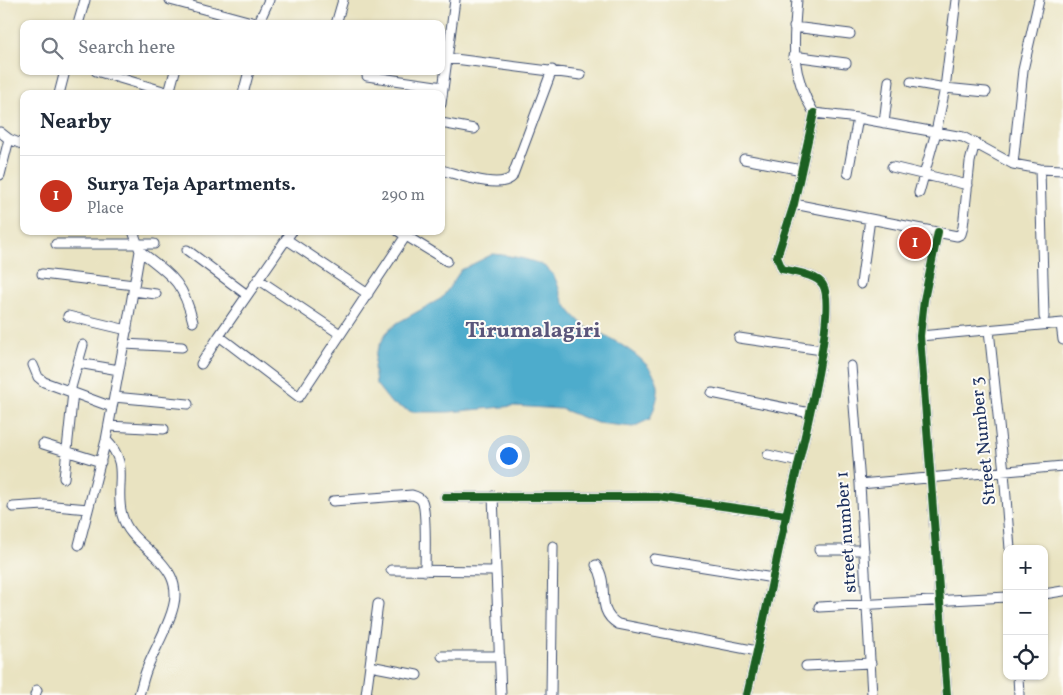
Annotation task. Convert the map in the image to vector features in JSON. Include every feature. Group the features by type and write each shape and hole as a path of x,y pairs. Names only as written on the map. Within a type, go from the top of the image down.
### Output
{"street":[{"path":"79,20 85,0"},
{"path":"170,0 244,20"},
{"path":"261,20 269,0"},
{"path":"337,20 343,0"},
{"path":"445,68 455,0"},
{"path":"747,695 810,413 822,350 826,292 823,284 815,278 782,269 778,264 777,249 794,204 814,113 799,82 793,56 797,0"},
{"path":"919,193 936,132 944,88 954,0"},
{"path":"1013,164 1023,70 1039,0"},
{"path":"794,27 850,34"},
{"path":"793,56 846,63"},
{"path":"446,58 581,75"},
{"path":"445,171 498,184 508,182 512,177 552,70"},
{"path":"60,90 64,75"},
{"path":"110,75 161,90"},
{"path":"172,90 174,75"},
{"path":"244,90 248,75"},
{"path":"443,90 444,75"},
{"path":"367,76 443,87"},
{"path":"884,123 889,81"},
{"path":"911,82 944,88 986,92"},
{"path":"814,113 858,118 936,132 975,142 1013,164 1040,169 1063,170"},
{"path":"848,173 858,118"},
{"path":"445,124 474,129"},
{"path":"0,132 9,139 20,143"},
{"path":"0,175 9,139"},
{"path":"794,204 953,236 961,234 970,162 975,142"},
{"path":"744,159 802,170"},
{"path":"892,168 968,185"},
{"path":"1040,169 1044,317"},
{"path":"861,284 870,219"},
{"path":"938,232 924,300 920,336 941,599 946,695"},
{"path":"134,235 140,248 177,280 187,298 193,322"},
{"path":"200,364 289,235"},
{"path":"219,336 299,397 368,294 403,235"},
{"path":"407,235 447,261"},
{"path":"286,239 368,294"},
{"path":"56,244 140,248 154,244"},
{"path":"79,545 106,440 140,248"},
{"path":"188,250 247,295"},
{"path":"42,274 134,288 156,294"},
{"path":"258,279 340,334"},
{"path":"68,316 126,330"},
{"path":"920,336 1062,323 1063,340"},
{"name":"Street Number 3","path":"989,330 1010,545"},
{"path":"739,338 822,350"},
{"path":"124,344 182,347"},
{"path":"64,478 71,392 83,345"},
{"path":"78,363 119,370"},
{"path":"33,365 38,377 44,382 112,407"},
{"name":"street number 1","path":"850,366 860,484 872,695"},
{"path":"712,393 810,413"},
{"path":"114,397 188,404"},
{"path":"108,426 164,429"},
{"path":"106,440 116,450 120,460 120,507 125,526 134,538 150,550 171,573 176,596 147,667 139,695"},
{"path":"43,444 101,462"},
{"path":"768,455 799,462"},
{"path":"860,484 1063,466"},
{"path":"333,501 412,495 418,497 422,501 424,512 425,571"},
{"path":"493,496 501,695"},
{"path":"445,497 658,497 786,516"},
{"path":"13,507 44,505 88,509"},
{"path":"551,695 553,546"},
{"path":"819,550 864,550"},
{"path":"654,559 773,578"},
{"path":"596,565 603,578 605,613 609,619 618,624 757,652"},
{"path":"391,570 495,571"},
{"path":"1048,593 1063,591"},
{"path":"819,607 1003,597"},
{"path":"366,695 378,604"},
{"path":"442,656 500,656"},
{"path":"806,666 871,663"},
{"path":"370,666 417,675"},
{"path":"1018,680 1019,695"}],"water":[{"path":"493,254 530,261 548,269 556,280 565,304 578,320 589,329 621,345 645,363 651,370 658,386 657,399 650,419 633,427 597,423 561,409 514,406 449,412 412,412 391,403 376,384 374,367 376,353 386,333 397,323 442,298 461,270"}],"cycle path":[{"path":"747,695 814,397 825,327 826,301 823,285 816,278 782,269 777,257 794,204 814,113"},
{"path":"938,232 924,300 920,336 947,695"},
{"path":"445,497 658,497 786,515"}],"place":[{"name":"Surya Teja Apartments.","path":"915,243"}],"district":[{"name":"Tirumalagiri","path":"533,331"}]}
